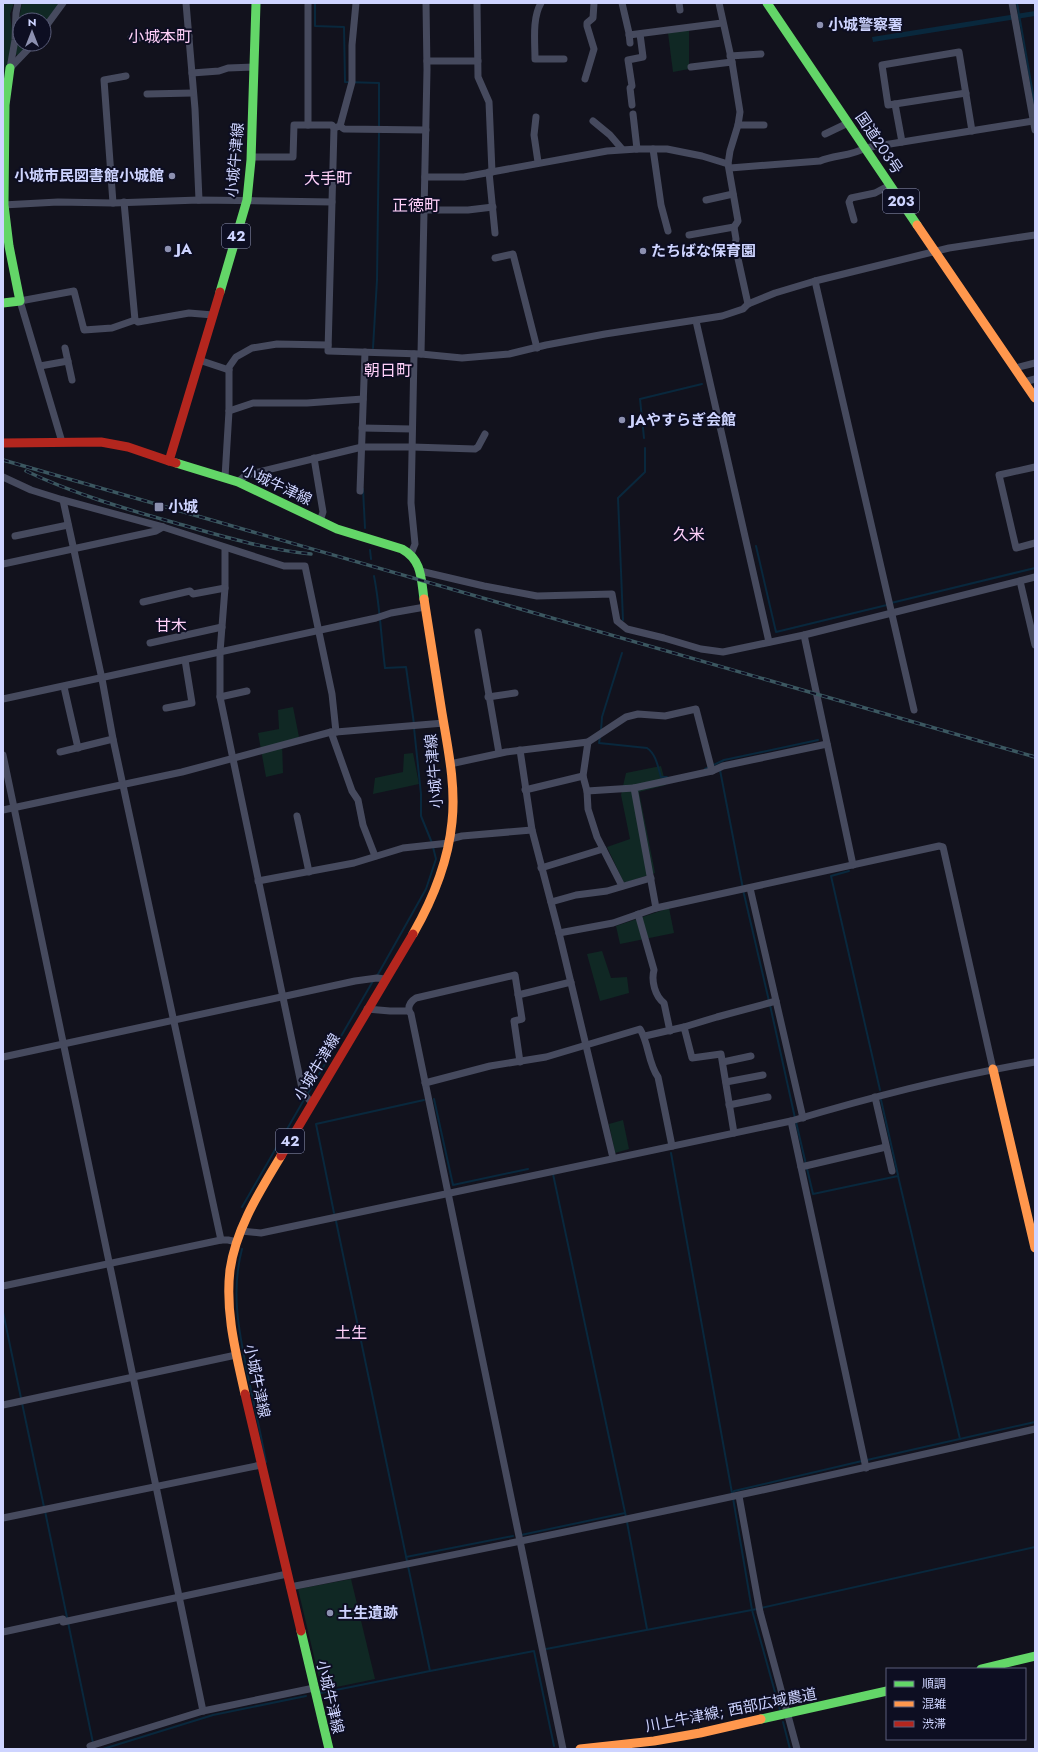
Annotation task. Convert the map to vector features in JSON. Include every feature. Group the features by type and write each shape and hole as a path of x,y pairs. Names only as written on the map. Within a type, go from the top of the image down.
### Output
{"main road":[{"name":"小城牛津線","path":"256,3 251,157 247,200 169,461 238,482 337,529 402,549 416,559 420,571 426,607 450,764 453,797 450,841 444,864 426,911 378,978 367,1009 308,1099 240,1231 230,1270 229,1293 231,1326 236,1354 287,1574 294,1586 314,1688 328,1749"},
{"name":"国道203号","path":"767,3 1035,398"},
{"path":"3,303 20,300 9,246 3,205 5,105 10,68"},
{"path":"3,443 101,442 116,444 169,461"},
{"path":"993,1069 1035,1248"},
{"path":"985,1668 1035,1656"},
{"name":"川上牛津線; 西部広域農道","path":"580,1749 670,1739 886,1691"}],"street":[{"path":"10,68 15,40 18,3"},
{"path":"52,18 63,3"},
{"path":"186,3 192,74 199,200"},
{"path":"308,3 308,125"},
{"path":"356,3 352,45 352,82 337,127 332,202 328,351 417,354 462,358 493,356 605,334 722,316 775,293 815,281 949,248 1035,234"},
{"path":"411,554 415,544 411,502 412,429 424,210 427,61 426,3"},
{"path":"477,3 478,77 489,102 491,172 495,233"},
{"path":"541,3 536,16 535,59 564,59"},
{"path":"586,79 594,50 587,26 587,23 593,18 594,3"},
{"path":"622,3 630,43"},
{"path":"719,3 740,112 738,125 730,151 729,166 738,221 734,227 736,239 735,245 748,304"},
{"path":"1012,3 1035,130"},
{"path":"629,35 722,23"},
{"path":"632,105 630,88 632,86 628,60 643,57 640,34"},
{"path":"132,38 188,36"},
{"path":"10,68 25,52"},
{"path":"966,93 888,105 882,65 960,52 972,131"},
{"path":"691,67 760,54"},
{"path":"427,61 478,61"},
{"path":"192,74 219,71 228,68 254,67"},
{"path":"113,203 104,80 126,76"},
{"path":"147,94 193,93"},
{"path":"895,104 902,142"},
{"path":"633,114 637,149"},
{"path":"536,117 534,135 538,162"},
{"path":"593,121 610,135 622,149"},
{"path":"424,178 464,177 538,162 622,149 667,149 702,156 729,166 820,161 830,157 858,152 865,148 1033,121"},
{"path":"825,134 848,123"},
{"path":"251,157 293,157 294,125 332,125 344,129 426,130"},
{"path":"738,125 764,125"},
{"path":"653,149 661,204 668,231"},
{"path":"854,220 849,202 852,198 875,193 890,185"},
{"path":"706,200 733,194"},
{"path":"3,205 58,202 113,203 199,200 332,202"},
{"path":"124,202 135,320"},
{"path":"424,210 468,210 493,207"},
{"path":"689,236 734,227"},
{"path":"495,258 513,254 537,348"},
{"path":"815,281 914,710"},
{"path":"62,442 20,300 74,291 84,330 112,328 135,320 138,322 189,313 213,315"},
{"path":"696,321 770,642"},
{"path":"225,477 229,411 229,370 236,356 252,348 277,344 328,345"},
{"path":"65,348 72,380"},
{"path":"360,492 364,447 362,428 364,352"},
{"path":"199,360 229,370"},
{"path":"40,366 68,361"},
{"path":"1014,368 1035,363"},
{"path":"1024,382 1035,379"},
{"path":"229,411 253,403 307,403 363,399"},
{"path":"362,428 412,429"},
{"path":"238,482 246,475 364,447 412,446 475,449 478,447 485,434"},
{"path":"314,458 323,512 320,521"},
{"path":"1035,467 999,475 1016,548 1035,543"},
{"path":"3,477 31,490 163,527 284,566 306,566 332,694 333,732 352,791 358,800 363,825 375,856"},
{"path":"63,500 221,1240"},
{"path":"15,536 68,525"},
{"path":"3,564 156,531 163,527"},
{"path":"225,548 225,588 220,652 220,697 282,997 308,1099"},
{"path":"420,571 484,586 537,596 612,594 617,621 627,629 701,649 723,652 804,635 1035,577"},
{"path":"1020,581 1035,646"},
{"path":"143,602 190,591 193,594 225,588"},
{"path":"3,699 102,679 379,618 391,613 426,607"},
{"path":"150,643 222,627"},
{"path":"478,632 488,697 499,753"},
{"path":"804,635 852,865"},
{"path":"166,708 192,703 184,660"},
{"path":"64,686 78,748"},
{"path":"220,697 247,691"},
{"path":"488,697 516,693"},
{"path":"450,764 499,753 588,742 626,717 638,714 666,716 696,709 712,771"},
{"path":"3,810 123,785 232,759 333,732 444,723"},
{"path":"60,752 113,739"},
{"path":"588,742 583,776 587,791 588,809 597,837 622,886"},
{"path":"587,791 634,788 712,771 723,766 827,744"},
{"path":"520,750 532,830 541,868 560,933 613,1158"},
{"path":"3,755 111,1264 203,1711"},
{"path":"525,790 583,776"},
{"path":"634,788 656,908"},
{"path":"297,816 309,872"},
{"path":"258,881 354,864 403,848 450,841 462,836 532,830"},
{"path":"560,933 613,923 656,908 939,846 943,847 993,1069"},
{"path":"541,868 603,848"},
{"path":"551,902 606,891 651,878"},
{"path":"750,888 804,1118"},
{"path":"638,914 654,970 652,978 659,999 664,1003 670,1031"},
{"path":"408,1010 412,1001 416,998 515,975 522,1019 514,1021 520,1062"},
{"path":"3,1057 378,978"},
{"path":"518,995 571,982"},
{"path":"645,1036 670,1031 717,1016 776,1002"},
{"path":"367,1009 390,1011 408,1010"},
{"path":"408,1010 411,1014 563,1749"},
{"path":"684,1027 692,1058 721,1054 734,1133"},
{"path":"425,1082 490,1066 546,1057 640,1029 645,1036 653,1070 658,1077 672,1146"},
{"path":"723,1062 751,1056"},
{"path":"240,1231 261,1233 613,1158 792,1122 875,1097 993,1069 1035,1062"},
{"path":"726,1082 763,1075"},
{"path":"729,1105 768,1097"},
{"path":"875,1097 892,1171"},
{"path":"792,1122 866,1468"},
{"path":"801,1167 886,1147"},
{"path":"3,1286 221,1240 237,1242"},
{"path":"3,1405 134,1378 236,1354"},
{"path":"294,1586 519,1542 730,1498 1035,1429"},
{"path":"3,1518 261,1465"},
{"path":"739,1496 759,1608 797,1749"},
{"path":"3,1632 287,1574"},
{"path":"93,1745 203,1711 314,1688"}],"green space":[{"path":"3,3 14,3 10,14 12,43 3,89"},
{"path":"22,3 60,3 52,14 52,12 21,12"},
{"path":"689,30 689,69 673,72 668,33"},
{"path":"15,52 23,52 20,56 15,54"},
{"path":"293,707 299,737 282,743 283,773 266,777 258,733 279,729 278,710"},
{"path":"413,753 419,784 373,794 375,778 403,772 404,754"},
{"path":"661,766 666,785 639,792 655,873 624,883 607,847 630,839 621,795 626,773"},
{"path":"669,908 674,933 620,944 616,926"},
{"path":"602,951 611,978 627,977 629,993 600,1001 587,954"},
{"path":"623,1120 629,1149 615,1153 609,1124"},
{"path":"351,1579 375,1679 322,1690 298,1589"}],"water":[{"path":"1035,11 1035,16 873,42 872,37"}],"waterway":[{"path":"315,3 315,26 344,27 345,82 379,83 379,127"},
{"path":"1017,3 1035,106"},
{"path":"373,348 377,280 379,131"},
{"path":"644,438 640,399 702,384"},
{"path":"623,620 618,498 645,472 645,448"},
{"path":"363,489 365,528"},
{"path":"756,546 776,632 887,605"},
{"path":"370,550 371,559"},
{"path":"891,603 1035,568"},
{"path":"374,576 385,668 406,667 414,724"},
{"path":"601,731 602,717 622,653"},
{"path":"414,728 421,794 421,816 432,843"},
{"path":"600,737 599,743 647,748 655,757 661,777 667,777"},
{"path":"705,769 724,760 818,740"},
{"path":"720,770 744,894 769,1001"},
{"path":"377,976 426,889 436,859 433,847"},
{"path":"849,871 831,876 880,1090"},
{"path":"307,1095 373,981"},
{"path":"770,1005 795,1118"},
{"path":"242,1207 305,1098"},
{"path":"434,1099 453,1185 528,1169"},
{"path":"334,1213 316,1124 424,1100"},
{"path":"881,1100 898,1175"},
{"path":"796,1122 813,1194 898,1176 960,1439"},
{"path":"671,1153 732,1493"},
{"path":"553,1174 626,1517"},
{"path":"336,1221 407,1561"},
{"path":"242,1249 238,1266 237,1282 238,1315 242,1348 266,1462"},
{"path":"3,1312 21,1398"},
{"path":"22,1403 44,1507"},
{"path":"867,1460 1035,1422"},
{"path":"732,1494 734,1491 862,1461"},
{"path":"733,1498 752,1610 780,1710"},
{"path":"45,1511 93,1743"},
{"path":"521,1535 625,1513"},
{"path":"627,1522 647,1629"},
{"path":"406,1557 513,1536"},
{"path":"761,1608 1035,1547"},
{"path":"320,1690 321,1693 430,1671 408,1566"},
{"path":"546,1649 757,1609"},
{"path":"430,1671 534,1651 554,1746"},
{"path":"103,1749 213,1715 306,1696"},
{"path":"783,1722 790,1749"}],"railway":[{"path":"3,460 1035,757"},
{"path":"26,471 79,493 153,517 258,545 311,554"}],"traffic: fast":[{"path":"220,292 247,200 251,160 256,3"},
{"path":"767,3 917,225"},
{"path":"3,303 20,301 9,246 4,205 5,105 10,68"},
{"path":"176,463 238,482 337,529 402,549 409,553 417,564 421,577 424,599"},
{"path":"301,1631 329,1749"},
{"path":"985,1668 1035,1656"},
{"path":"761,1719 886,1691"}],"traffic: slow":[{"path":"917,225 1035,398"},
{"path":"413,934 427,908 443,866 450,837 453,808 451,768 424,599"},
{"path":"993,1069 1035,1248"},
{"path":"245,1394 230,1317 230,1270 233,1254 243,1225 257,1196 281,1156"},
{"path":"580,1749 654,1741 700,1733 761,1719"}],"traffic: jam":[{"path":"176,463 169,461 220,292"},
{"path":"3,443 101,442 128,447 169,461"},
{"path":"281,1156 413,934"},
{"path":"245,1394 301,1631"}],"place":[{"name":"小城警察署","path":"820,25"},
{"name":"小城市民図書館小城館","path":"172,176"},
{"name":"JA","path":"168,249"},
{"name":"たちばな保育園","path":"643,251"},
{"name":"JAやすらぎ会館","path":"622,420"},
{"name":"小城","path":"159,507"},
{"name":"土生遺跡","path":"330,1613"}],"district":[{"name":"小城本町","path":"160,36"},
{"name":"大手町","path":"328,178"},
{"name":"正徳町","path":"416,205"},
{"name":"朝日町","path":"388,370"},
{"name":"久米","path":"689,534"},
{"name":"甘木","path":"171,625"},
{"name":"土生","path":"351,1332"}]}
